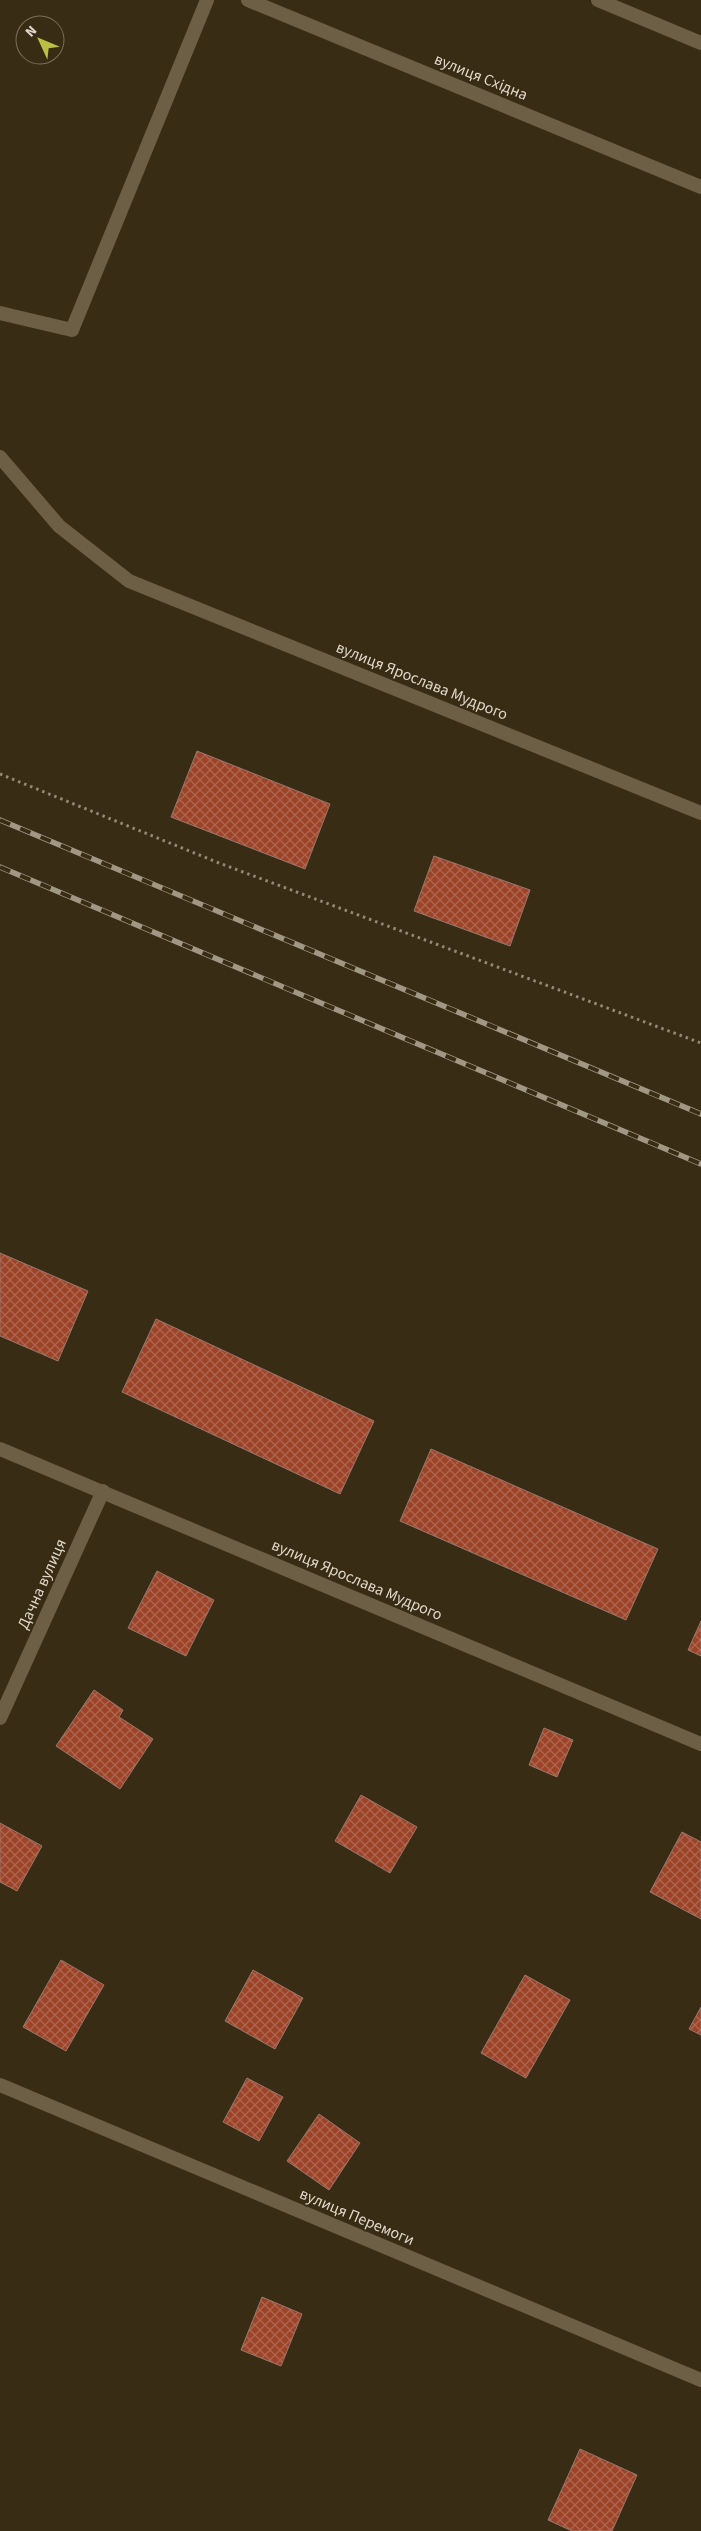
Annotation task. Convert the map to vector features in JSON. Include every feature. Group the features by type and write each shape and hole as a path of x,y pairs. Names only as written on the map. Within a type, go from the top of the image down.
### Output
{"street":[{"path":"0,314 72,330 206,0"},
{"name":"вулиця Східна","path":"248,0 701,187"},
{"path":"598,0 701,42"},
{"name":"вулиця Ярослава Мудрого","path":"0,456 59,526 129,581 701,814"},
{"name":"вулиця Ярослава Мудрого","path":"0,1449 701,1744"},
{"name":"Дачна вулиця","path":"0,1718 103,1491"},
{"name":"вулиця Перемоги","path":"0,2085 701,2380"}],"path":[{"path":"0,774 218,863 701,1043"}],"building":[{"path":"197,751 330,804 305,869 171,817"},
{"path":"434,856 530,890 510,946 414,911"},
{"path":"0,1253 88,1291 58,1361 0,1336"},
{"path":"156,1319 374,1421 340,1494 122,1392"},
{"path":"431,1449 658,1549 626,1620 400,1521"},
{"path":"157,1571 214,1600 186,1656 128,1628"},
{"path":"701,1621 701,1656 688,1650"},
{"path":"94,1690 123,1710 119,1717 153,1739 120,1789 56,1746"},
{"path":"544,1728 573,1740 557,1777 529,1765"},
{"path":"361,1795 417,1827 390,1873 335,1841"},
{"path":"0,1823 42,1846 17,1891 0,1882"},
{"path":"682,1832 701,1842 701,1919 650,1892"},
{"path":"61,1960 104,1985 66,2051 23,2027"},
{"path":"253,1970 303,1998 275,2049 225,2021"},
{"path":"525,1975 570,2000 526,2078 481,2053"},
{"path":"701,2007 701,2035 689,2029"},
{"path":"247,2078 283,2097 259,2141 223,2122"},
{"path":"319,2114 360,2143 329,2190 287,2161"},
{"path":"262,2297 302,2314 281,2366 241,2350"},
{"path":"580,2449 637,2475 612,2531 572,2531 548,2520"}],"railway":[{"path":"0,820 701,1114"},
{"path":"0,867 701,1164"}]}
